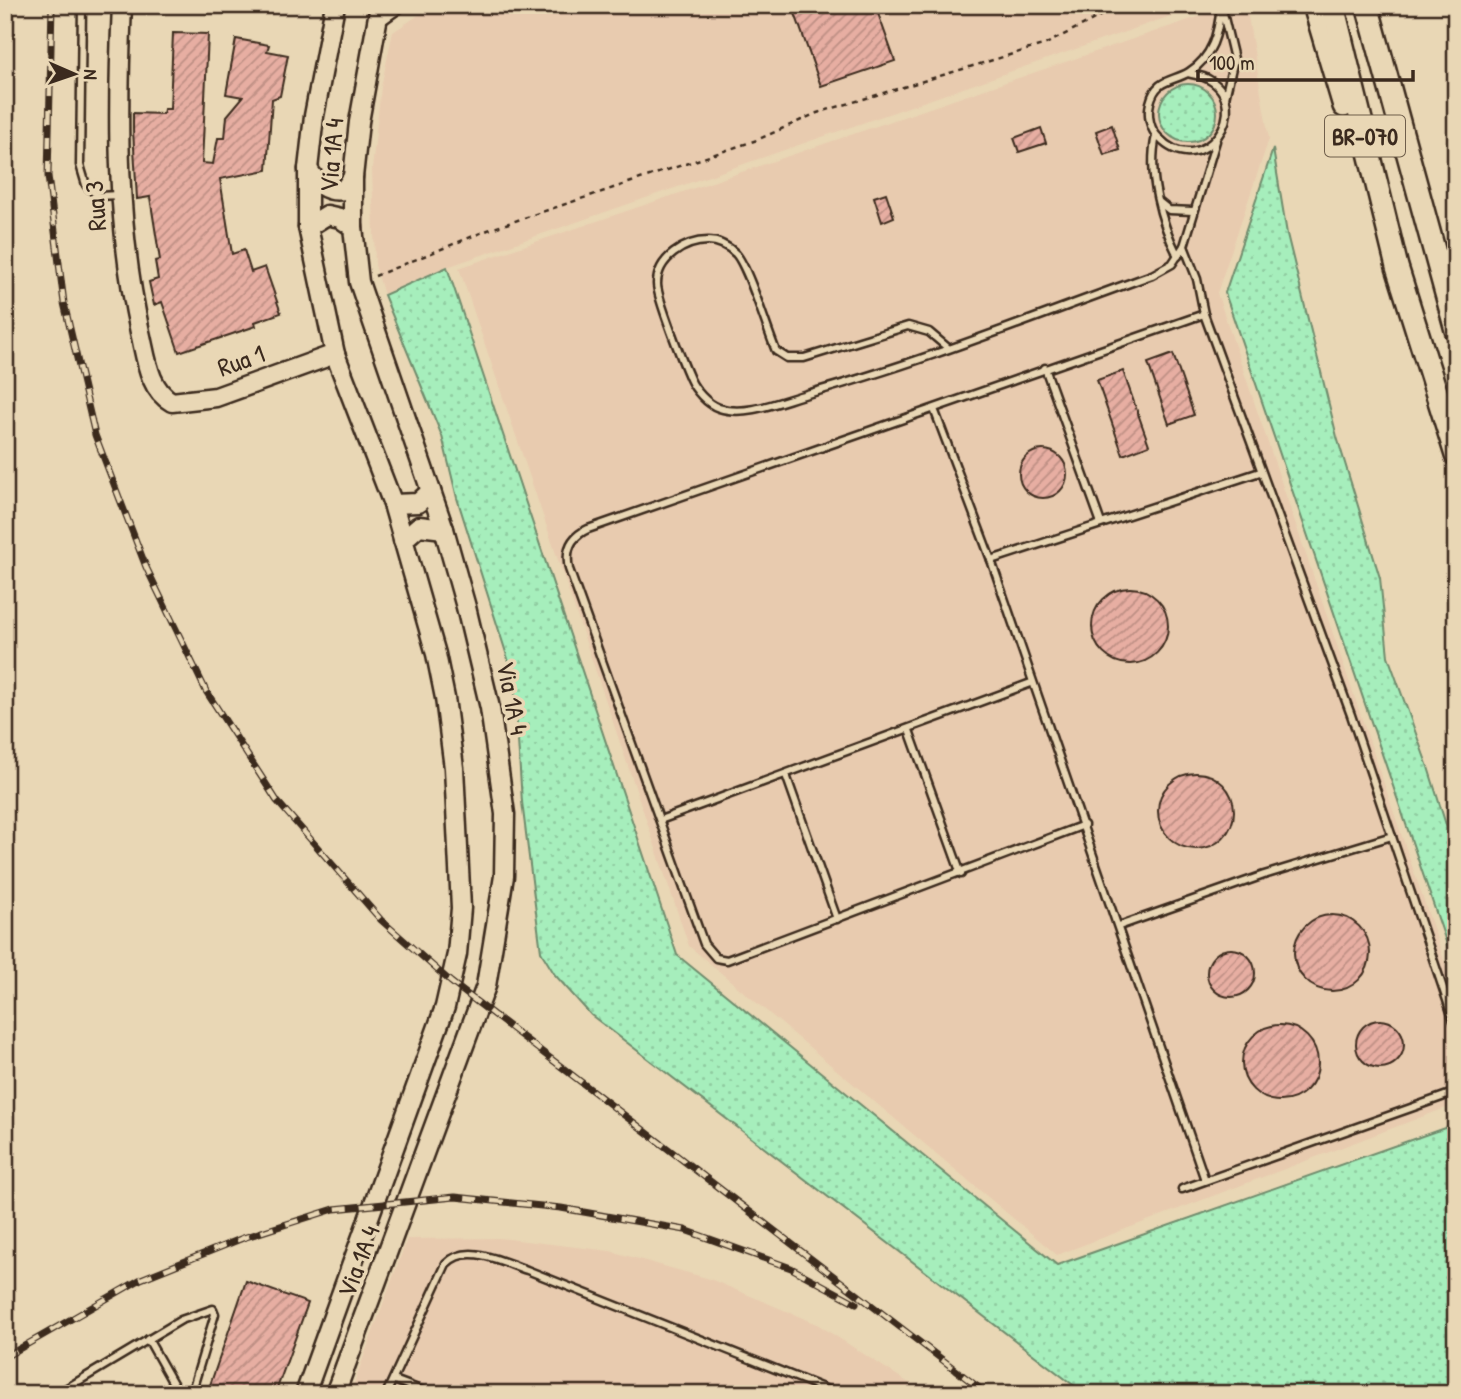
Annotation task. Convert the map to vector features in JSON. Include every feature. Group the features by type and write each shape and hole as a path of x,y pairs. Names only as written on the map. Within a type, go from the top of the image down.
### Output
{"highway":[{"path":"1314,5 1397,267"},
{"name":"BR-070","path":"1332,5 1397,267 1456,455"},
{"name":"BR-070","path":"1367,5 1456,330"}],"main road":[{"name":"Rua 3","path":"122,5 119,195 130,288 149,369 162,397"},
{"name":"Via 1A 4","path":"305,1394 445,1007 457,954 461,908 454,768 436,653 393,504 335,354 307,227 308,169 335,5"},
{"name":"Via 1A 4","path":"335,1394 486,986 500,915 505,814 490,708 444,529 359,282 353,227 353,177 380,5"},
{"path":"308,169 320,186 328,190 344,190 353,177"},
{"path":"307,227 327,215 340,218 353,227"},
{"name":"Rua 1","path":"162,397 172,402 183,402 216,397 335,354"},
{"path":"393,504 418,503 431,491"},
{"path":"403,540 419,526 444,529"}],"lane":[{"path":"82,5 80,164 86,185 98,196 119,195"},
{"path":"376,25 405,5"},
{"path":"948,348 929,332 908,326 804,358 787,358 776,352 737,256 724,244 693,242 666,259 660,269 657,286 690,380 704,398 718,408 757,408 868,377 1152,275 1172,264 1184,246 1193,211 1227,113 1225,99 1234,59 1221,7 1213,45 1206,56 1188,73 1171,77 1153,95 1149,120 1156,136 1168,148 1185,152 1202,150 1216,141"},
{"path":"1188,73 1210,80 1225,99"},
{"path":"1156,136 1153,147 1159,202 1165,228 1178,256"},
{"path":"1159,202 1169,210 1193,211"},
{"path":"1184,246 1197,279 1204,314 1392,836 1456,1027"},
{"path":"1083,825 961,874 727,960 716,958 704,944 569,569 568,552 571,542 588,529 1204,314"},
{"path":"1045,368 1101,523"},
{"path":"934,409 991,560 1031,683 1119,926 1205,1180"},
{"path":"991,560 1261,472"},
{"path":"660,820 1031,683"},
{"path":"909,730 961,874"},
{"path":"786,775 837,919"},
{"path":"1119,926 1264,875 1392,836"},
{"path":"1182,1189 1456,1092"},
{"path":"386,1394 446,1264 458,1254 474,1253 527,1270 838,1394"},
{"path":"57,1394 181,1320 206,1309 215,1311 191,1394"},
{"path":"148,1339 179,1394"},
{"path":"394,1380 431,1394"}],"path":[{"path":"359,282 488,230 757,140 817,113 1046,44 1100,16 1114,5"}],"shaded area":[{"path":"434,5 1191,5 1191,9 447,267 384,295 375,265 372,169 381,87 393,32"},
{"path":"1233,5 1246,5 1269,139 1217,293 1456,995 1456,1104 1057,1255 689,946 459,268"},
{"path":"499,1238 610,1251 710,1279 817,1324 926,1394 350,1394 407,1239"}],"green space":[{"path":"1182,84 1194,84 1209,92 1217,107 1217,119 1209,134 1194,142 1182,142 1167,134 1159,119 1159,107 1167,92"},
{"path":"1273,149 1287,234 1337,437 1380,578 1388,656 1428,767 1456,857 1456,971 1225,293"},
{"path":"447,267 677,955 1057,1265 1456,1124 1456,1394 1085,1394 591,1015 555,975 541,952 522,802 514,678 457,498 442,436 384,295"}],"building":[{"path":"792,5 875,5 895,61 821,86"},
{"path":"173,33 208,34 202,163 213,164 218,138 225,138 227,116 243,97 226,94 236,39 269,45 267,51 288,55 280,96 272,99 267,170 220,179 232,254 244,250 251,272 265,267 281,313 255,322 256,326 179,352 162,302 154,305 149,282 158,279 155,261 160,260 150,197 137,199 133,130 133,113 163,114 164,109 170,109"},
{"path":"1112,125 1120,150 1104,155 1096,131"},
{"path":"1041,128 1046,143 1019,152 1014,138"},
{"path":"886,193 894,217 882,222 874,197"},
{"path":"1173,354 1194,415 1169,424 1148,363"},
{"path":"1123,371 1149,445 1123,455 1097,380"},
{"path":"1043,450 1052,451 1060,457 1066,465 1066,483 1060,491 1052,497 1043,498 1034,497 1026,491 1020,483 1019,474 1020,465 1026,457 1034,451"},
{"path":"1130,588 1145,591 1157,599 1165,611 1168,626 1165,641 1157,653 1145,661 1130,664 1115,661 1103,653 1095,641 1092,626 1095,611 1103,599 1115,591"},
{"path":"1196,773 1211,776 1223,784 1231,796 1234,811 1231,826 1223,838 1211,846 1196,849 1181,846 1169,838 1161,826 1158,811 1161,796 1169,784 1181,776"},
{"path":"1332,915 1347,918 1359,926 1367,938 1370,953 1367,968 1359,980 1347,988 1332,991 1317,988 1305,980 1297,968 1294,953 1297,938 1305,926 1317,918"},
{"path":"1231,949 1240,950 1248,956 1254,964 1254,982 1248,990 1240,996 1231,997 1222,996 1214,990 1208,982 1207,973 1208,964 1214,956 1222,950"},
{"path":"1380,1020 1389,1021 1397,1027 1403,1035 1403,1053 1397,1061 1389,1067 1380,1068 1371,1067 1363,1061 1357,1053 1356,1044 1357,1035 1363,1027 1371,1021"},
{"path":"1280,1025 1295,1028 1307,1036 1315,1048 1318,1063 1315,1078 1307,1090 1295,1098 1280,1101 1265,1098 1253,1090 1245,1078 1242,1063 1245,1048 1253,1036 1265,1028"},
{"path":"246,1281 308,1303 275,1394 207,1394"}],"railway":[{"path":"52,5 48,176 64,303 95,435 146,567 206,691 277,801 381,920 451,982 987,1394"},
{"path":"5,1357 141,1279 243,1238 334,1209 455,1197 561,1208 685,1230 791,1268 856,1303"}]}
